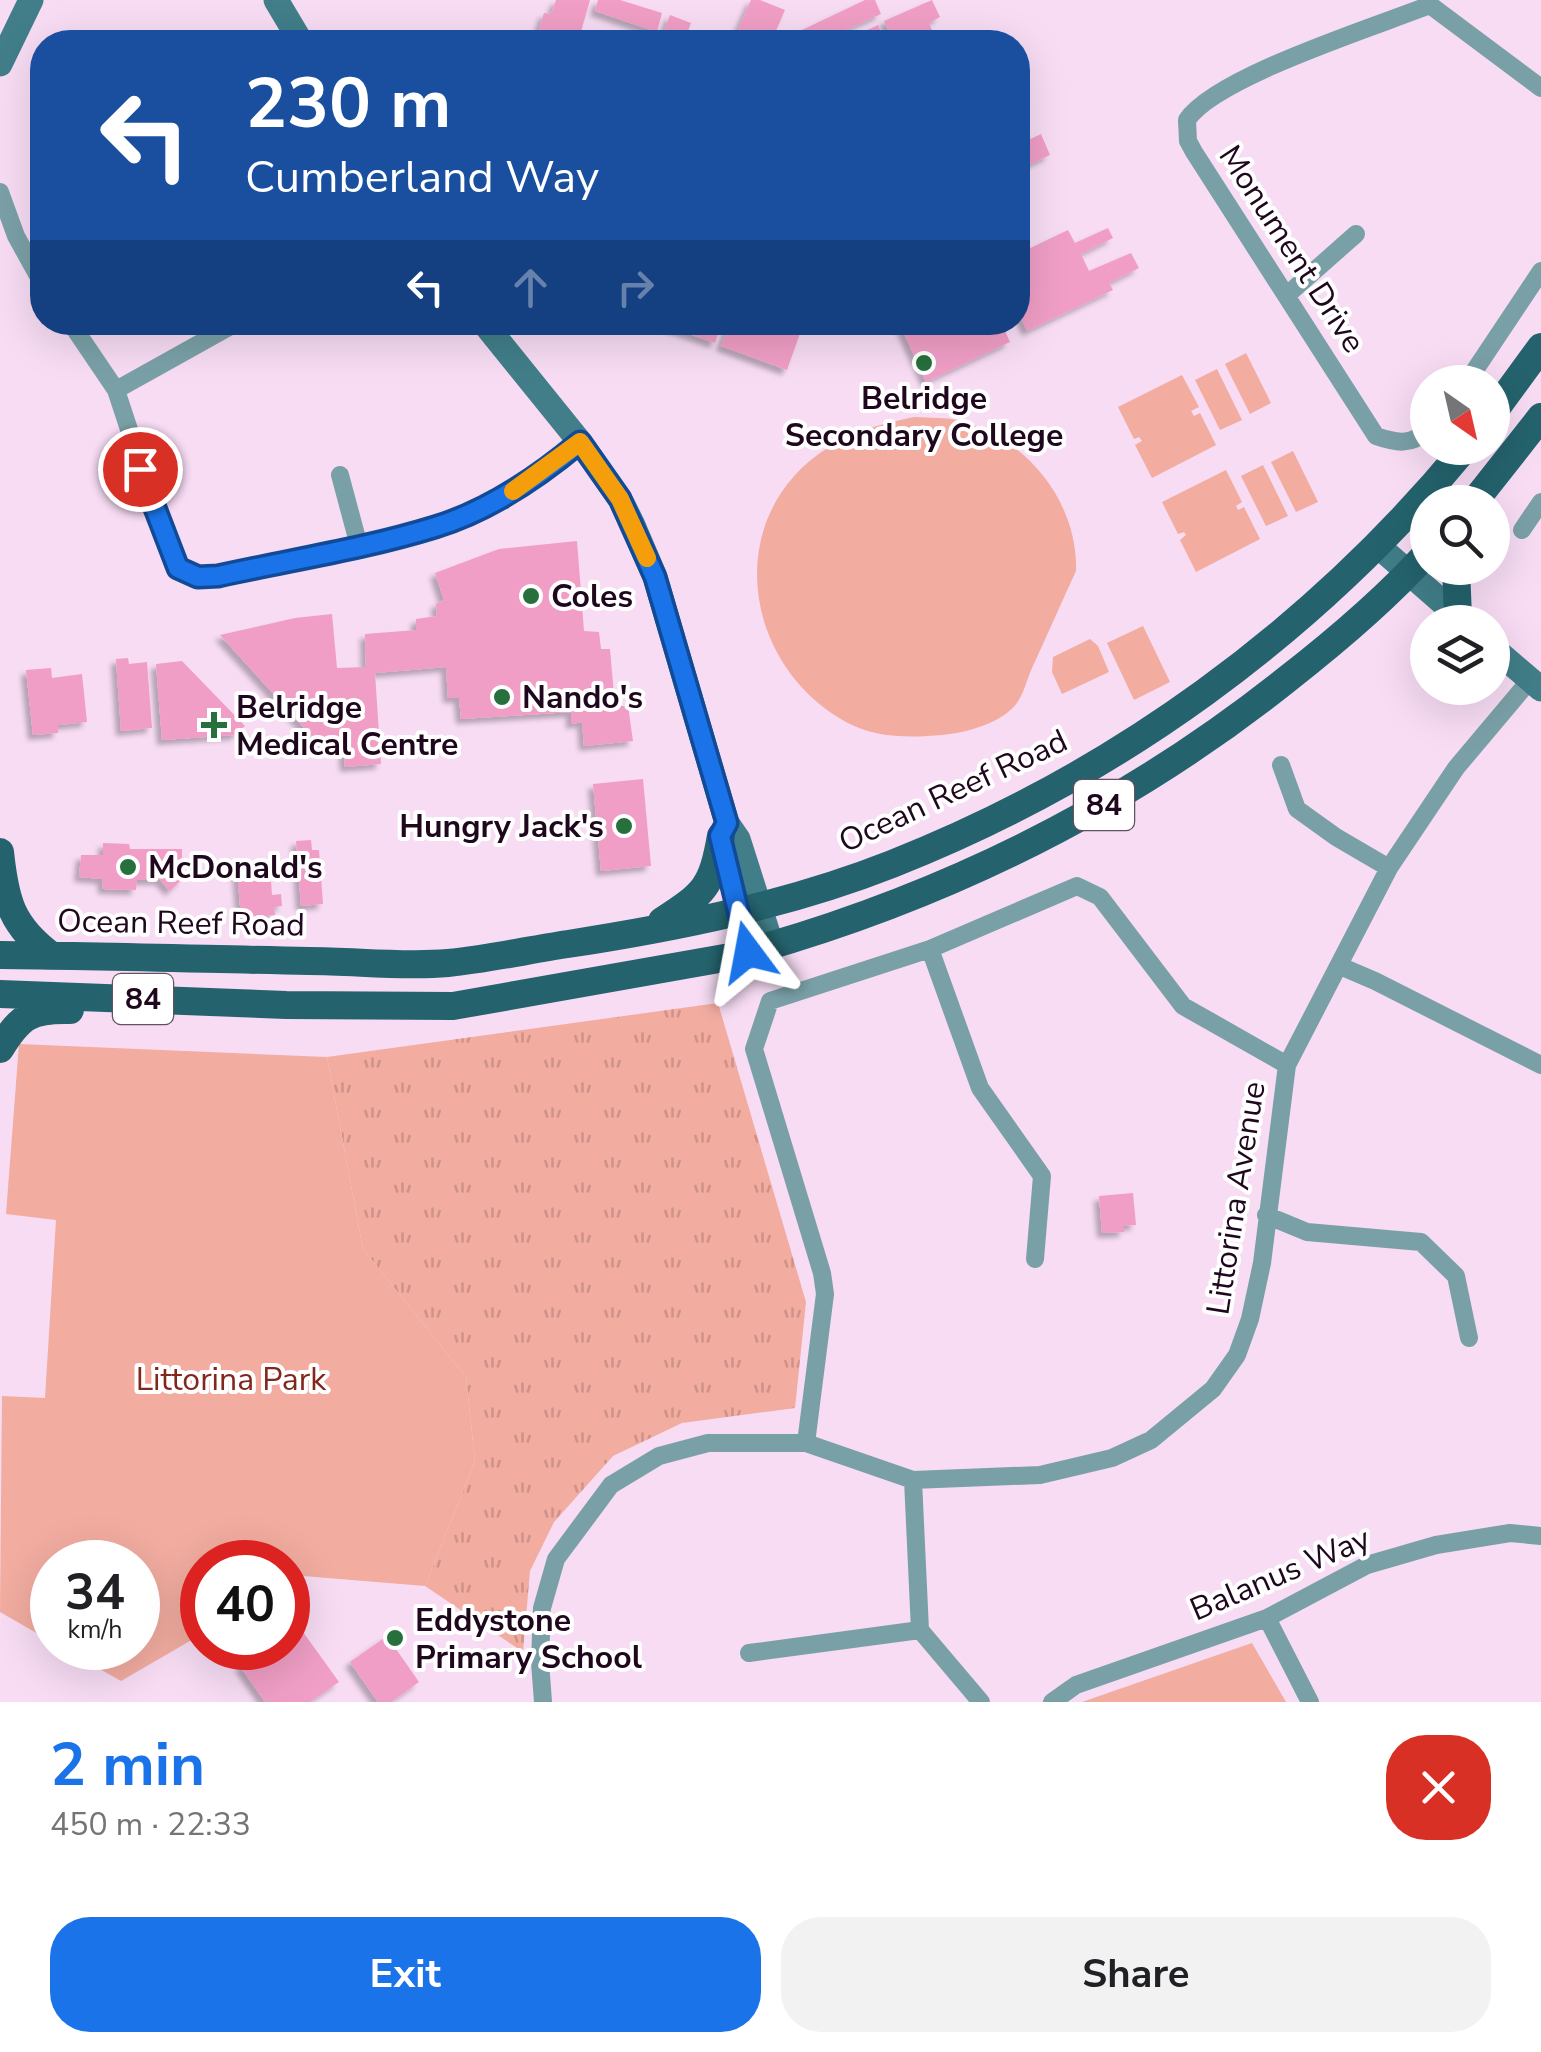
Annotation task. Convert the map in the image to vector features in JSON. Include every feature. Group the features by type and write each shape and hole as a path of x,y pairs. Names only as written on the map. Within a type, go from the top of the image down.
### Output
{"main road":[{"path":"1510,390 1541,348"},
{"path":"1488,485 1541,417"},
{"path":"1493,485 1511,456"},
{"name":"Ocean Reef Road","path":"0,955 446,963 644,932 750,908 892,864 1081,773 1171,717 1261,651 1378,546 1449,465"},
{"name":"84","path":"0,994 453,1006 760,949 923,894 1035,844 1153,778 1330,646 1410,570"},
{"path":"644,932 698,898 716,865 724,829"},
{"path":"0,852 5,897 21,928 52,956"},
{"path":"0,1049 18,1022 45,1009 201,1013 286,1004"}],"street":[{"path":"0,32 15,0"},
{"path":"0,64 31,0"},
{"path":"276,0 294,30"},
{"path":"1430,2 1541,88"},
{"name":"Monument Drive","path":"1410,441 1397,443 1376,436 1194,152 1188,141 1187,120 1214,94 1245,78 1430,2"},
{"path":"0,192 30,261"},
{"path":"1286,295 1356,234"},
{"path":"1478,365 1541,272"},
{"path":"79,335 116,390 152,504 178,568 198,577 218,576 437,527 530,480 580,442"},
{"path":"116,390 215,335"},
{"path":"494,335 580,442 620,499 655,577 760,949"},
{"path":"340,475 359,546"},
{"path":"1522,530 1541,502"},
{"path":"1378,546 1410,559"},
{"path":"1510,663 1536,685"},
{"name":"Littorina Avenue","path":"543,1702 542,1608 556,1559 611,1485 658,1456 708,1443 806,1442 913,1480 1040,1475 1112,1458 1152,1440 1213,1389 1237,1355 1250,1319 1262,1263 1287,1066 1389,868 1456,768 1536,685"},
{"path":"1281,765 1297,808 1389,868"},
{"path":"806,1442 825,1294 754,1049 770,1000 930,948 1077,886 1100,896 1183,1006 1287,1066"},
{"path":"930,948 980,1088 1042,1176 1035,1259"},
{"path":"1340,966 1539,1057"},
{"path":"1266,1215 1307,1232 1421,1242 1456,1276 1469,1338"},
{"path":"913,1480 920,1630 981,1702"},
{"name":"Balanus Way","path":"1052,1702 1076,1685 1268,1618 1367,1565 1436,1545 1510,1533 1541,1536"},
{"path":"1268,1618 1310,1702"},
{"path":"749,1653 920,1630"}],"green space":[{"path":"1246,353 1271,403 1250,414 1225,364"},
{"path":"1217,369 1242,420 1220,430 1195,380"},
{"path":"1182,375 1199,407 1191,411 1194,416 1200,413 1216,445 1152,478 1135,445 1142,441 1139,437 1134,439 1118,407"},
{"path":"914,417 961,421 1007,442 1027,458 1058,498 1068,521 1076,571 1017,703 983,726 930,736 881,734 857,727 811,696 784,664 766,627 758,588 759,548 771,510 794,476 849,436"},
{"path":"1293,451 1318,502 1296,512 1271,462"},
{"path":"1263,465 1288,516 1266,526 1241,476"},
{"path":"1226,470 1242,502 1236,506 1238,510 1244,507 1260,539 1196,572 1180,540 1186,535 1178,534 1162,502"},
{"path":"1143,626 1170,682 1134,700 1107,643"},
{"path":"1090,639 1098,646 1109,672 1062,694 1052,672 1053,657"},
{"path":"718,1003 806,1302 795,1408 682,1423 613,1456 554,1522 530,1571 523,1652 425,1586 475,1461 466,1377 363,1249 327,1057"},
{"name":"Littorina Park","path":"19,1044 327,1057 363,1249 466,1377 475,1461 425,1586 310,1577 310,1540 180,1540 180,1647 160,1658 160,1540 30,1540 30,1629 0,1612 2,1396 45,1398 56,1220 6,1214"},
{"path":"1252,1643 1286,1702 1082,1702"},
{"name":"Littorina Park","path":"101,1670 140,1670 121,1681"}],"building":[{"path":"556,0 590,0 581,30 539,30 544,13 551,14"},
{"path":"598,0 620,0 662,13 658,30 651,30 595,11"},
{"path":"751,0 785,10 776,30 738,30"},
{"path":"865,0 875,0 881,14 846,30 802,30"},
{"path":"932,0 940,17 929,23 932,30 888,30 884,21"},
{"path":"670,15 691,23 688,30 664,30"},
{"path":"1041,134 1050,155 1030,164 1030,139"},
{"path":"1108,228 1113,238 1081,254 1089,271 1131,253 1139,268 1109,283 1113,290 1030,330 1030,248 1068,230 1075,243"},
{"path":"692,335 718,335 715,343"},
{"path":"725,335 799,335 787,370 721,346"},
{"path":"905,335 1007,335 1010,342 926,382"},
{"path":"577,541 584,631 599,632 601,649 610,649 615,706 628,706 633,741 584,746 582,722 571,724 571,712 461,719 459,698 448,698 446,667 375,673 381,764 345,767 343,742 318,743 220,635 332,614 337,668 366,667 365,634 416,630 416,619 437,616 436,604 444,600 435,573 499,549"},
{"path":"128,658 129,664 147,662 152,728 121,731 116,659"},
{"path":"182,661 245,726 235,735 162,740 156,664"},
{"path":"51,668 52,678 82,674 87,722 58,725 58,733 33,735 26,670"},
{"path":"643,779 651,866 601,871 593,784"},
{"path":"311,840 312,850 319,850 323,904 301,906 296,841"},
{"path":"103,843 129,844 130,849 182,849 182,879 170,891 160,880 137,880 136,890 103,889 102,879 79,877 81,855 103,855"},
{"path":"270,867 272,895 281,894 282,906 274,907 275,915 241,918 237,870"},
{"path":"1133,1193 1136,1225 1124,1226 1124,1232 1102,1233 1099,1196"},
{"path":"387,1636 419,1682 391,1702 378,1702 350,1662"},
{"path":"310,1642 339,1682 310,1702 265,1702 243,1670 310,1670"}],"slow traffic":[{"path":"513,491 580,442 620,499 647,558"}],"place":[{"name":"Belridge Secondary College","path":"924,363"},
{"name":"Coles","path":"531,596"},
{"name":"Nando's","path":"502,697"},
{"name":"Belridge Medical Centre","path":"214,725"},
{"name":"Hungry Jack's","path":"624,826"},
{"name":"McDonald's","path":"128,867"},
{"name":"Eddystone Primary School","path":"395,1638"}],"route":[{"path":"140,469 178,568 198,577 218,576 437,527 500,498 580,442 620,499 655,577 727,823 720,836 748,952"}]}
